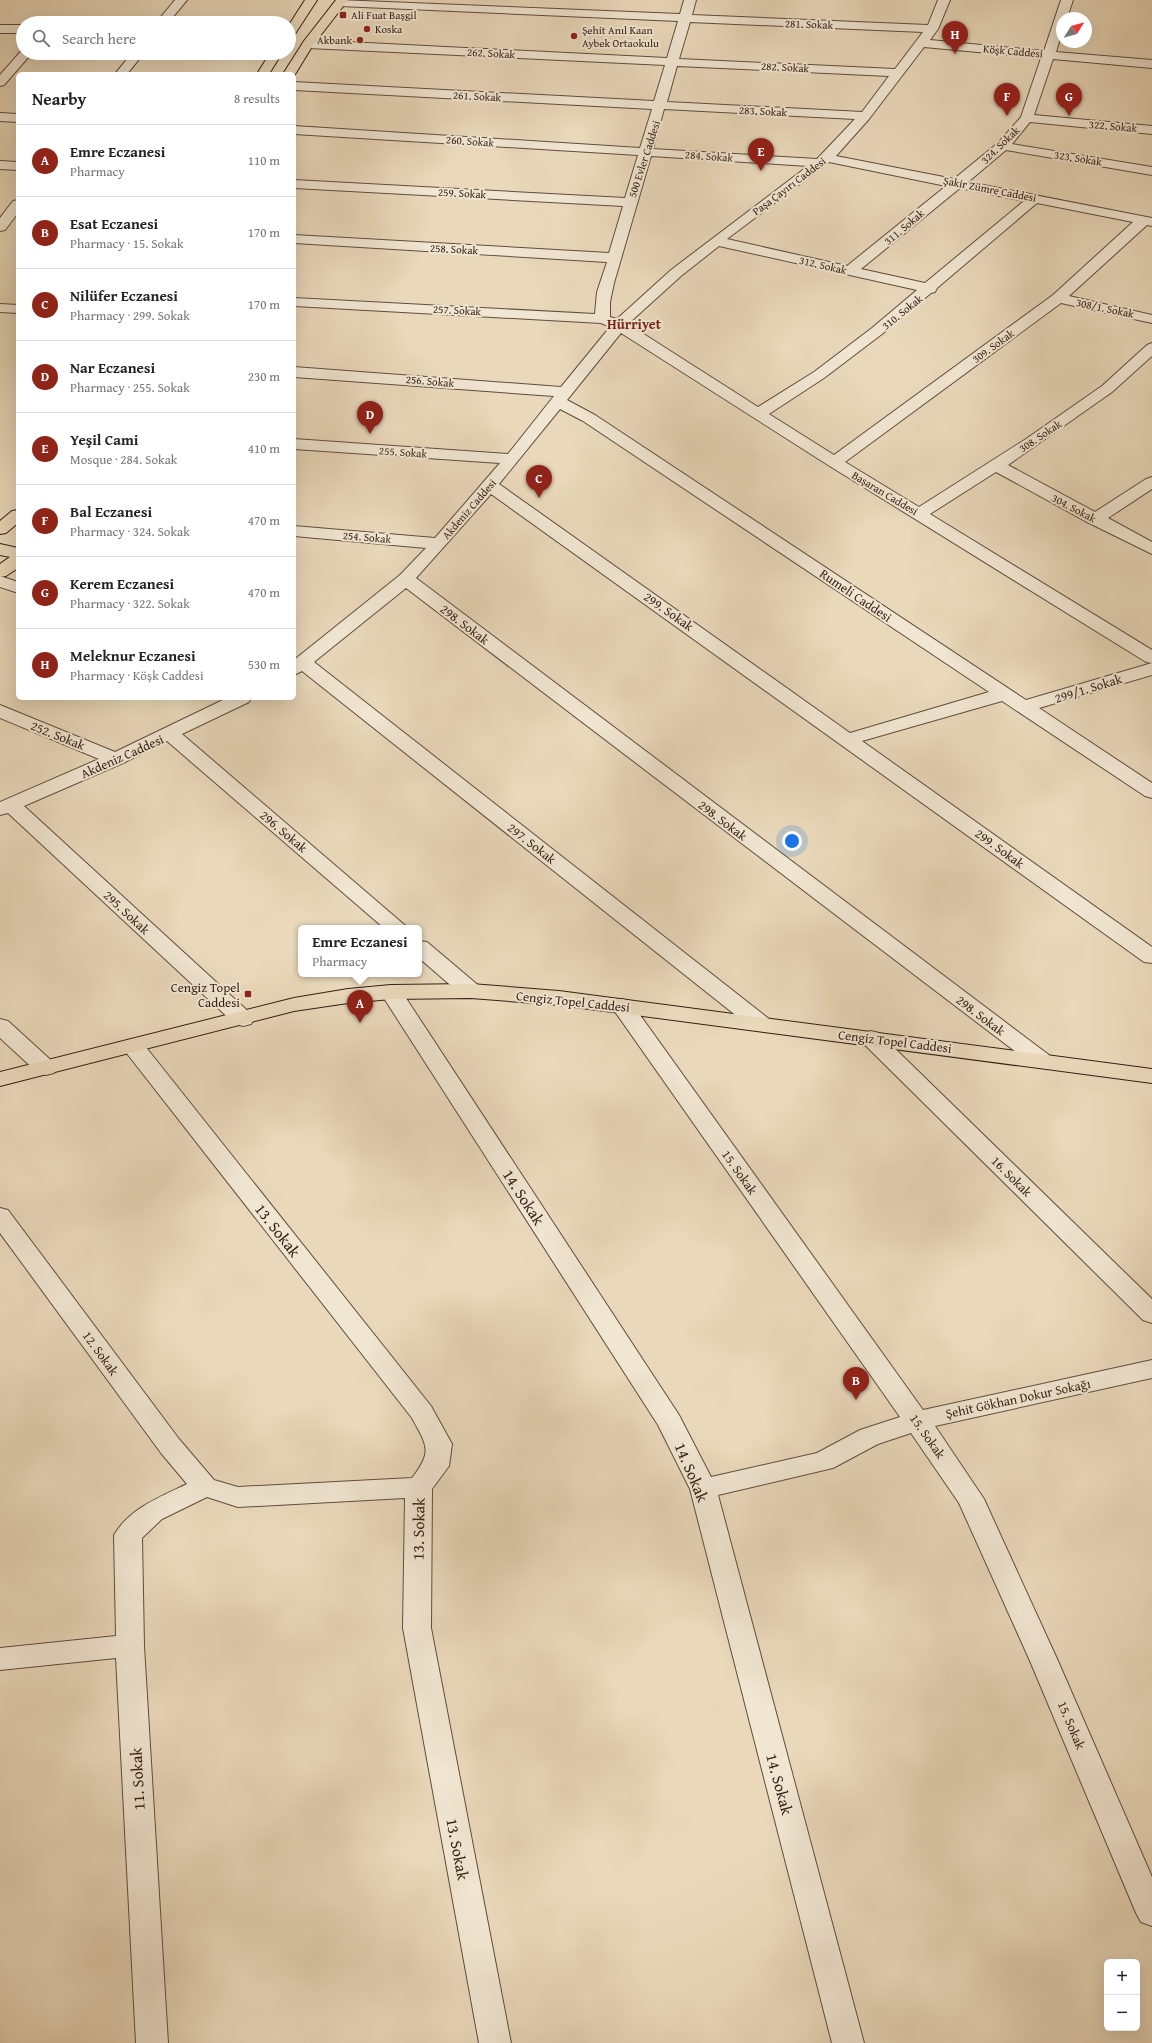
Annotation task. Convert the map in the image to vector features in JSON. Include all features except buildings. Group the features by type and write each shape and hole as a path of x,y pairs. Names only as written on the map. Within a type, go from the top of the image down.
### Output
{"main road":[{"path":"296,23 311,0"},
{"path":"290,72 308,44 341,2"},
{"path":"264,72 272,60"},
{"path":"0,529 16,517"},
{"path":"0,549 7,552 16,553"},
{"path":"0,572 16,561"},
{"name":"Cengiz Topel Caddesi","path":"0,1079 294,1005 348,996 391,992 471,991 559,998 1041,1060 1150,1077"}],"street":[{"path":"168,16 181,0"},
{"name":"500 Evler Caddesi","path":"603,319 602,311 605,294 630,202 661,106 690,0"},
{"name":"Paşa Çayırı Caddesi","path":"619,325 676,273 716,241 824,161 865,116 922,43 932,29 944,0"},
{"name":"324. Sokak","path":"958,182 1003,146 1027,118 1067,0"},
{"name":"281. Sokak","path":"341,2 932,29"},
{"path":"0,28 16,29"},
{"name":"Köşk Caddesi","path":"922,43 1152,64"},
{"name":"262. Sokak","path":"308,44 673,62"},
{"path":"0,82 20,60"},
{"path":"123,72 132,60"},
{"name":"282. Sokak","path":"673,62 898,73"},
{"name":"261. Sokak","path":"296,86 661,106"},
{"name":"283. Sokak","path":"661,106 865,116"},
{"path":"0,117 16,118"},
{"name":"322. Sokak","path":"1027,118 1152,130"},
{"name":"260. Sokak","path":"296,130 646,152"},
{"name":"323. Sokak","path":"1003,146 1152,170"},
{"name":"284. Sokak","path":"646,152 824,161"},
{"name":"Şakir Zümre Caddesi","path":"824,161 958,182 1148,221"},
{"path":"0,165 16,166"},
{"name":"311. Sokak","path":"850,271 958,182"},
{"name":"259. Sokak","path":"296,184 630,202"},
{"name":"310. Sokak","path":"759,413 819,375 878,331 930,289 1035,198"},
{"path":"0,227 10,208"},
{"name":"309. Sokak","path":"834,462 1058,298 1148,221"},
{"name":"258. Sokak","path":"296,239 615,258"},
{"name":"312. Sokak","path":"716,241 930,289"},
{"name":"308/1. Sokak","path":"1058,298 1152,318"},
{"name":"257. Sokak","path":"296,302 603,319 619,325"},
{"path":"0,308 16,309"},
{"name":"Akdeniz Caddesi","path":"299,666 406,578 439,544 512,459 619,325"},
{"name":"Başaran Caddesi","path":"619,325 834,462 1152,658"},
{"name":"308. Sokak","path":"919,514 996,465 1107,390 1152,348"},
{"name":"256. Sokak","path":"296,372 562,397"},
{"name":"Rumeli Caddesi","path":"562,397 588,418 1152,792"},
{"name":"255. Sokak","path":"296,444 512,459"},
{"name":"304. Sokak","path":"996,465 1152,550"},
{"path":"1095,519 1152,482"},
{"name":"299. Sokak","path":"490,485 1152,957"},
{"name":"254. Sokak","path":"296,531 439,544"},
{"name":"298. Sokak","path":"406,578 1041,1060"},
{"path":"0,581 16,587"},
{"name":"297. Sokak","path":"299,666 761,1024"},
{"name":"299/1. Sokak","path":"1024,708 1152,669"},
{"path":"848,739 1004,694"},
{"name":"Akdeniz Caddesi","path":"5,807 116,759 238,700"},
{"name":"252. Sokak","path":"0,711 116,759"},
{"name":"296. Sokak","path":"170,734 393,925"},
{"name":"295. Sokak","path":"5,807 243,1019"},
{"path":"422,950 471,991"},
{"name":"14. Sokak","path":"391,992 670,1422 703,1489 848,2043"},
{"name":"15. Sokak","path":"622,1006 971,1499 1044,1661 1152,1913"},
{"path":"0,1026 46,1068"},
{"name":"16. Sokak","path":"871,1038 1152,1314"},
{"name":"13. Sokak","path":"133,1046 422,1413 439,1444 436,1466 419,1487 417,1628 495,2043"},
{"name":"12. Sokak","path":"0,1216 170,1446 205,1487"},
{"name":"Şehit Gökhan Dokur Sokağı","path":"703,1489 824,1461 869,1437 917,1421 1152,1369"},
{"path":"0,1659 130,1646 128,1535 152,1512 205,1487 238,1496 419,1487"},
{"name":"11. Sokak","path":"130,1646 152,2043"}],"place":[{"name":"Ali Fuat Başgil","path":"343,15"},
{"name":"Koska","path":"367,29"},
{"name":"Şehit Anıl Kaan Aybek Ortaokulu","path":"574,36"},
{"name":"Akbank","path":"360,40"},
{"name":"Meleknur Eczanesi","path":"955,54"},
{"name":"Bal Eczanesi","path":"1007,116"},
{"name":"Kerem Eczanesi","path":"1069,116"},
{"name":"Yeşil Cami","path":"761,171"},
{"name":"Nar Eczanesi","path":"370,434"},
{"name":"Nilüfer Eczanesi","path":"539,498"},
{"name":"Cengiz Topel Caddesi","path":"248,994"},
{"name":"Emre Eczanesi","path":"360,1023"},
{"name":"Esat Eczanesi","path":"856,1400"}],"district":[{"name":"Hürriyet","path":"634,324"}]}
